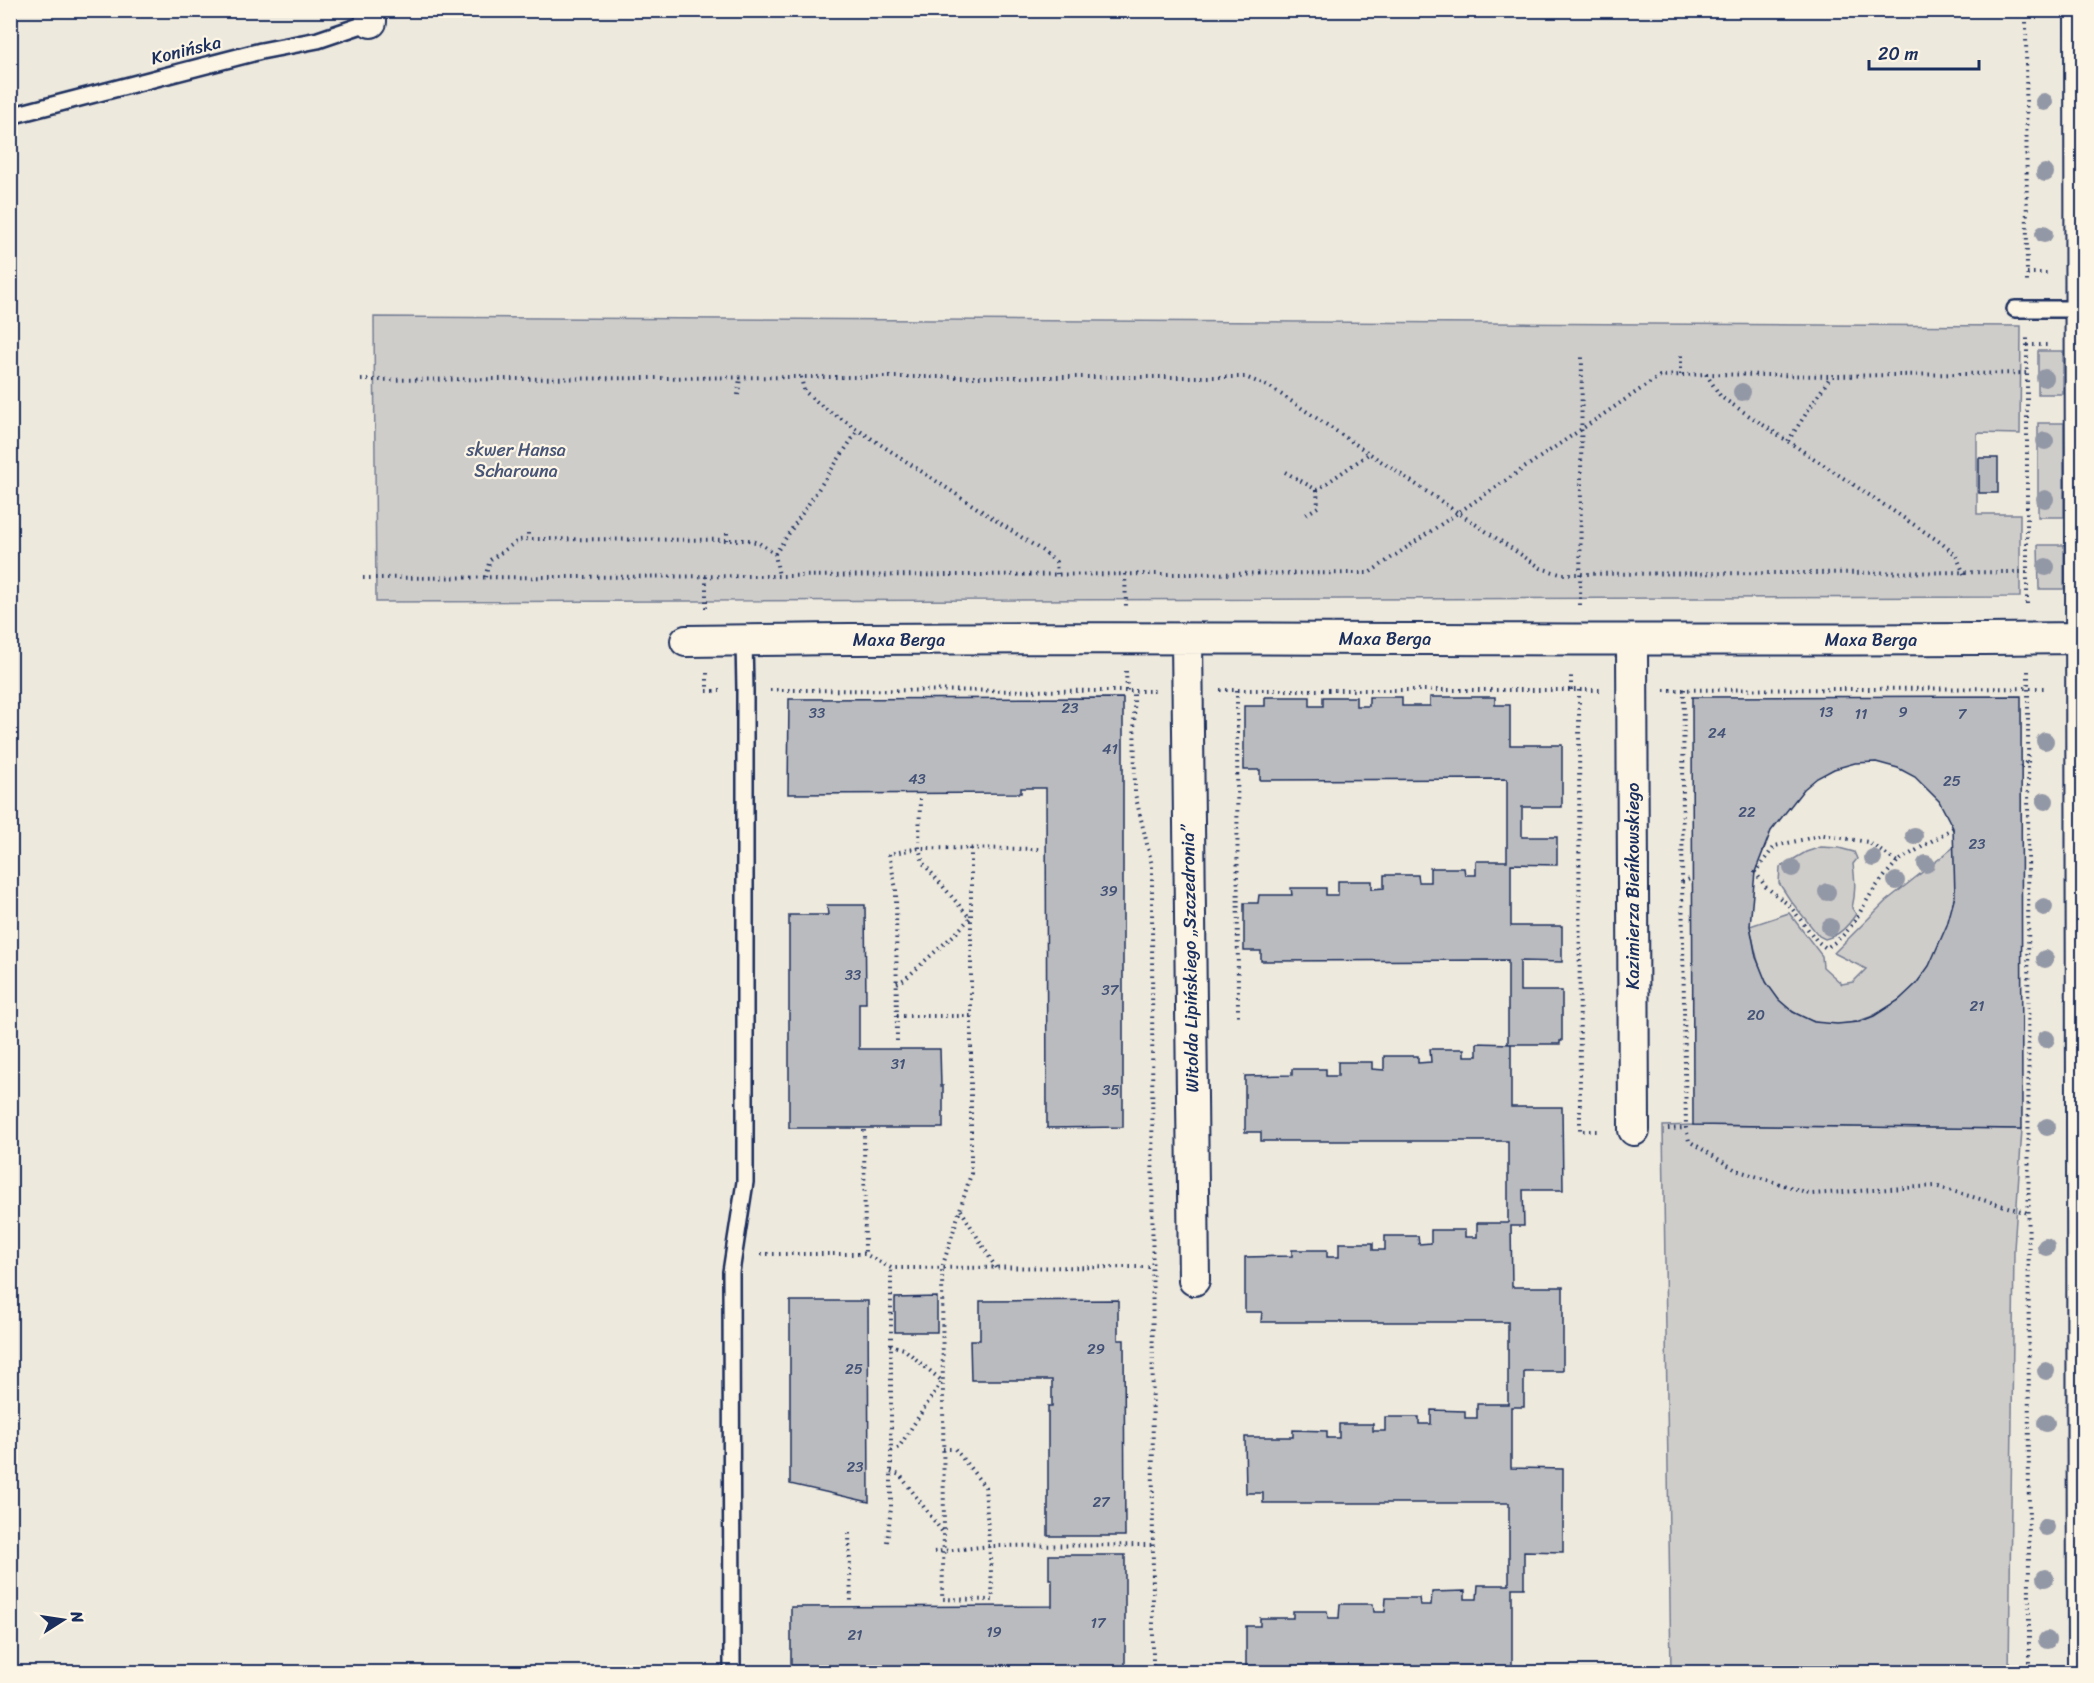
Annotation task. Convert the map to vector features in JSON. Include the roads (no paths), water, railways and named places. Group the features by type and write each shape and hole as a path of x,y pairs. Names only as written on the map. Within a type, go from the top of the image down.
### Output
{"street":[{"path":"2080,10 2083,638 2083,1672"},
{"name":"Maxa Berga","path":"696,641 1187,639 1632,641 2083,638"},
{"name":"Witolda Lipińskiego „Szczedronia”","path":"1187,639 1194,1280"},
{"name":"Kazimierza Bieńkowskiego","path":"1632,641 1634,1130"}],"lane":[{"name":"Konińska","path":"10,116 261,51 318,40 371,16"},
{"path":"2021,309 2082,309"},
{"path":"732,1672 731,1272 745,1182 746,690 744,641"}],"park label":[{"name":"skwer Hansa Scharouna","path":"516,460"}]}
